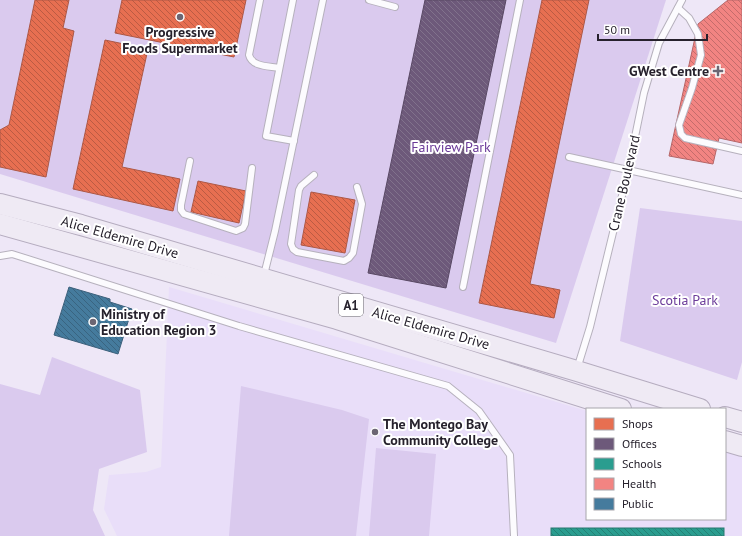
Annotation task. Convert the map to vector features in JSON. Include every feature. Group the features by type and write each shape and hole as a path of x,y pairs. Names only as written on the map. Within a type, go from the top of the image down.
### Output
{"main road":[{"name":"Alice Eldemire Drive","path":"0,204 81,225 263,278 697,408"},
{"name":"Alice Eldemire Drive","path":"0,224 337,319 617,408"},
{"path":"726,417 742,422"},
{"path":"726,441 742,446"}],"lane":[{"path":"260,0 250,58 256,64 279,68"},
{"path":"293,0 266,136 294,141"},
{"path":"263,278 275,231 323,0"},
{"path":"369,0 395,7"},
{"path":"463,287 520,0"},
{"name":"Crane Boulevard","path":"577,371 590,327 628,171 646,86 660,43 682,0"},
{"path":"678,8 689,18 698,34 701,55 692,88 679,125 679,130 685,138 742,151"},
{"path":"569,157 742,195"},
{"path":"190,161 181,205 182,212 184,214 236,231 243,228 245,224 252,168"},
{"path":"314,175 301,186 299,190 291,244 293,249 297,252 344,261 349,258 353,253 362,204 357,187"},
{"path":"0,256 12,254 239,326 448,386 479,411 510,455 514,536"}],"shaded area":[{"name":"The Montego Bay Community College","path":"169,287 586,411 586,520 726,520 726,452 742,457 742,536 117,536 104,509 109,475 146,472 161,467"}],"green space":[{"name":"Fairview Park","path":"0,0 666,0 556,343 0,174"},
{"name":"Scotia Park","path":"640,208 742,221 742,362 737,380 620,341"},
{"path":"52,357 140,390 147,452 99,469 93,510 105,536 0,536 0,384 40,395"},
{"path":"241,386 342,410 369,419 356,536 229,536"},
{"path":"376,448 436,454 429,536 369,536"}],"building: Shops":[{"path":"35,0 69,0 63,28 74,31 46,177 0,167 0,130 9,125"},
{"name":"Progressive Foods Supermarket","path":"122,0 246,0 234,57 115,33"},
{"path":"542,0 589,0 530,284 560,290 554,318 479,303"},
{"path":"105,40 148,49 122,167 180,179 173,211 73,189"},
{"path":"198,181 246,191 239,223 191,212"},
{"path":"311,192 355,200 345,253 301,245"}],"building: Offices":[{"path":"425,0 506,0 446,288 368,273"}],"building: Schools":[{"path":"551,528 724,528 724,536 551,536"}],"building: Health":[{"path":"728,0 742,0 742,143 719,138 713,164 669,156 698,24"}],"building: Public":[{"name":"Ministry of Education Region 3","path":"69,287 110,299 110,302 132,309 118,354 54,335"}],"place":[{"name":"Progressive Foods Supermarket","path":"180,17"},
{"name":"GWest Centre","path":"718,71"},
{"name":"Ministry of Education Region 3","path":"93,322"},
{"name":"The Montego Bay Community College","path":"375,432"}]}
